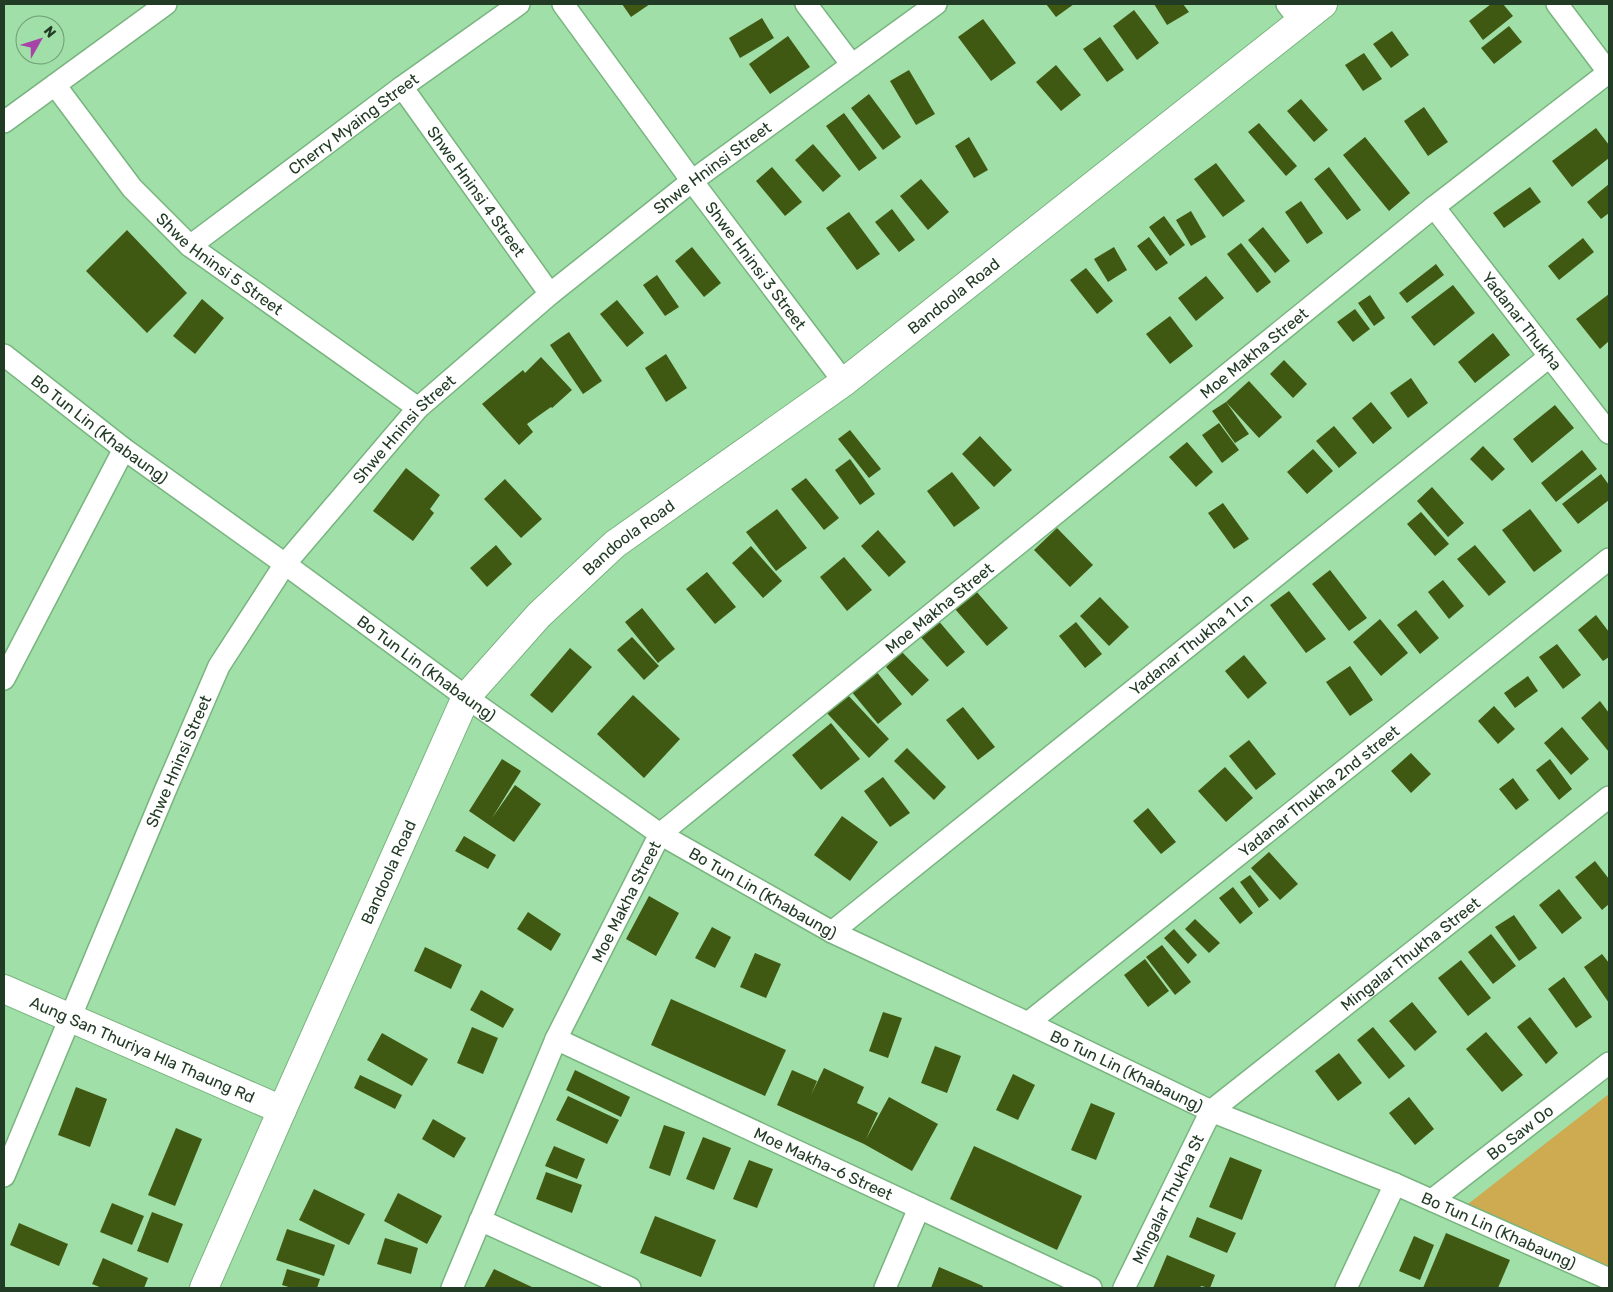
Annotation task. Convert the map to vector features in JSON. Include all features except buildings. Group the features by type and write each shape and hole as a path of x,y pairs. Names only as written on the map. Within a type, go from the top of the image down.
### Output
{"street":[{"path":"4,122 166,4"},
{"name":"Cherry Myaing Street","path":"190,246 402,87 519,4"},
{"name":"Shwe Hninsi 3 Street","path":"563,4 692,181 844,382"},
{"path":"806,4 852,65"},
{"name":"Shwe Hninsi Street","path":"4,1176 219,666 285,564 418,408 550,294 692,181 936,4"},
{"name":"Bandoola Road","path":"204,1288 466,698 539,615 615,544 844,382 1294,12 1323,4"},
{"path":"1557,4 1609,72"},
{"name":"Moe Makha Street","path":"452,1288 556,1040 660,834 1434,207 1609,72"},
{"name":"Shwe Hninsi 5 Street","path":"55,85 132,188 190,246 418,408"},
{"name":"Shwe Hninsi 4 Street","path":"402,87 550,294"},
{"name":"Yadanar Thukha","path":"1434,207 1609,433"},
{"name":"Bo Tun Lin (Khabaung)","path":"4,355 124,449 285,564 466,698 660,834 832,932 1211,1111 1395,1184 1609,1279"},
{"name":"Yadanar Thukha 1 Ln","path":"832,932 1549,357"},
{"path":"4,679 124,449"},
{"name":"Yadanar Thukha 2nd street","path":"1028,1023 1609,559"},
{"name":"Mingalar Thukha Street","path":"1211,1111 1609,796"},
{"name":"Aung San Thuriya Hla Thaung Rd","path":"4,989 282,1110"},
{"name":"Moe Makha-6 Street","path":"556,1040 1092,1288"},
{"name":"Bo Saw Oo","path":"1432,1200 1609,1063"},
{"name":"Mingalar Thukha St","path":"1124,1288 1211,1111"},
{"path":"1346,1288 1395,1184"},
{"path":"885,1288 919,1208"},
{"path":"480,1220 630,1288"}],"shaded area":[{"path":"1609,1094 1609,1267 1468,1204"}]}
